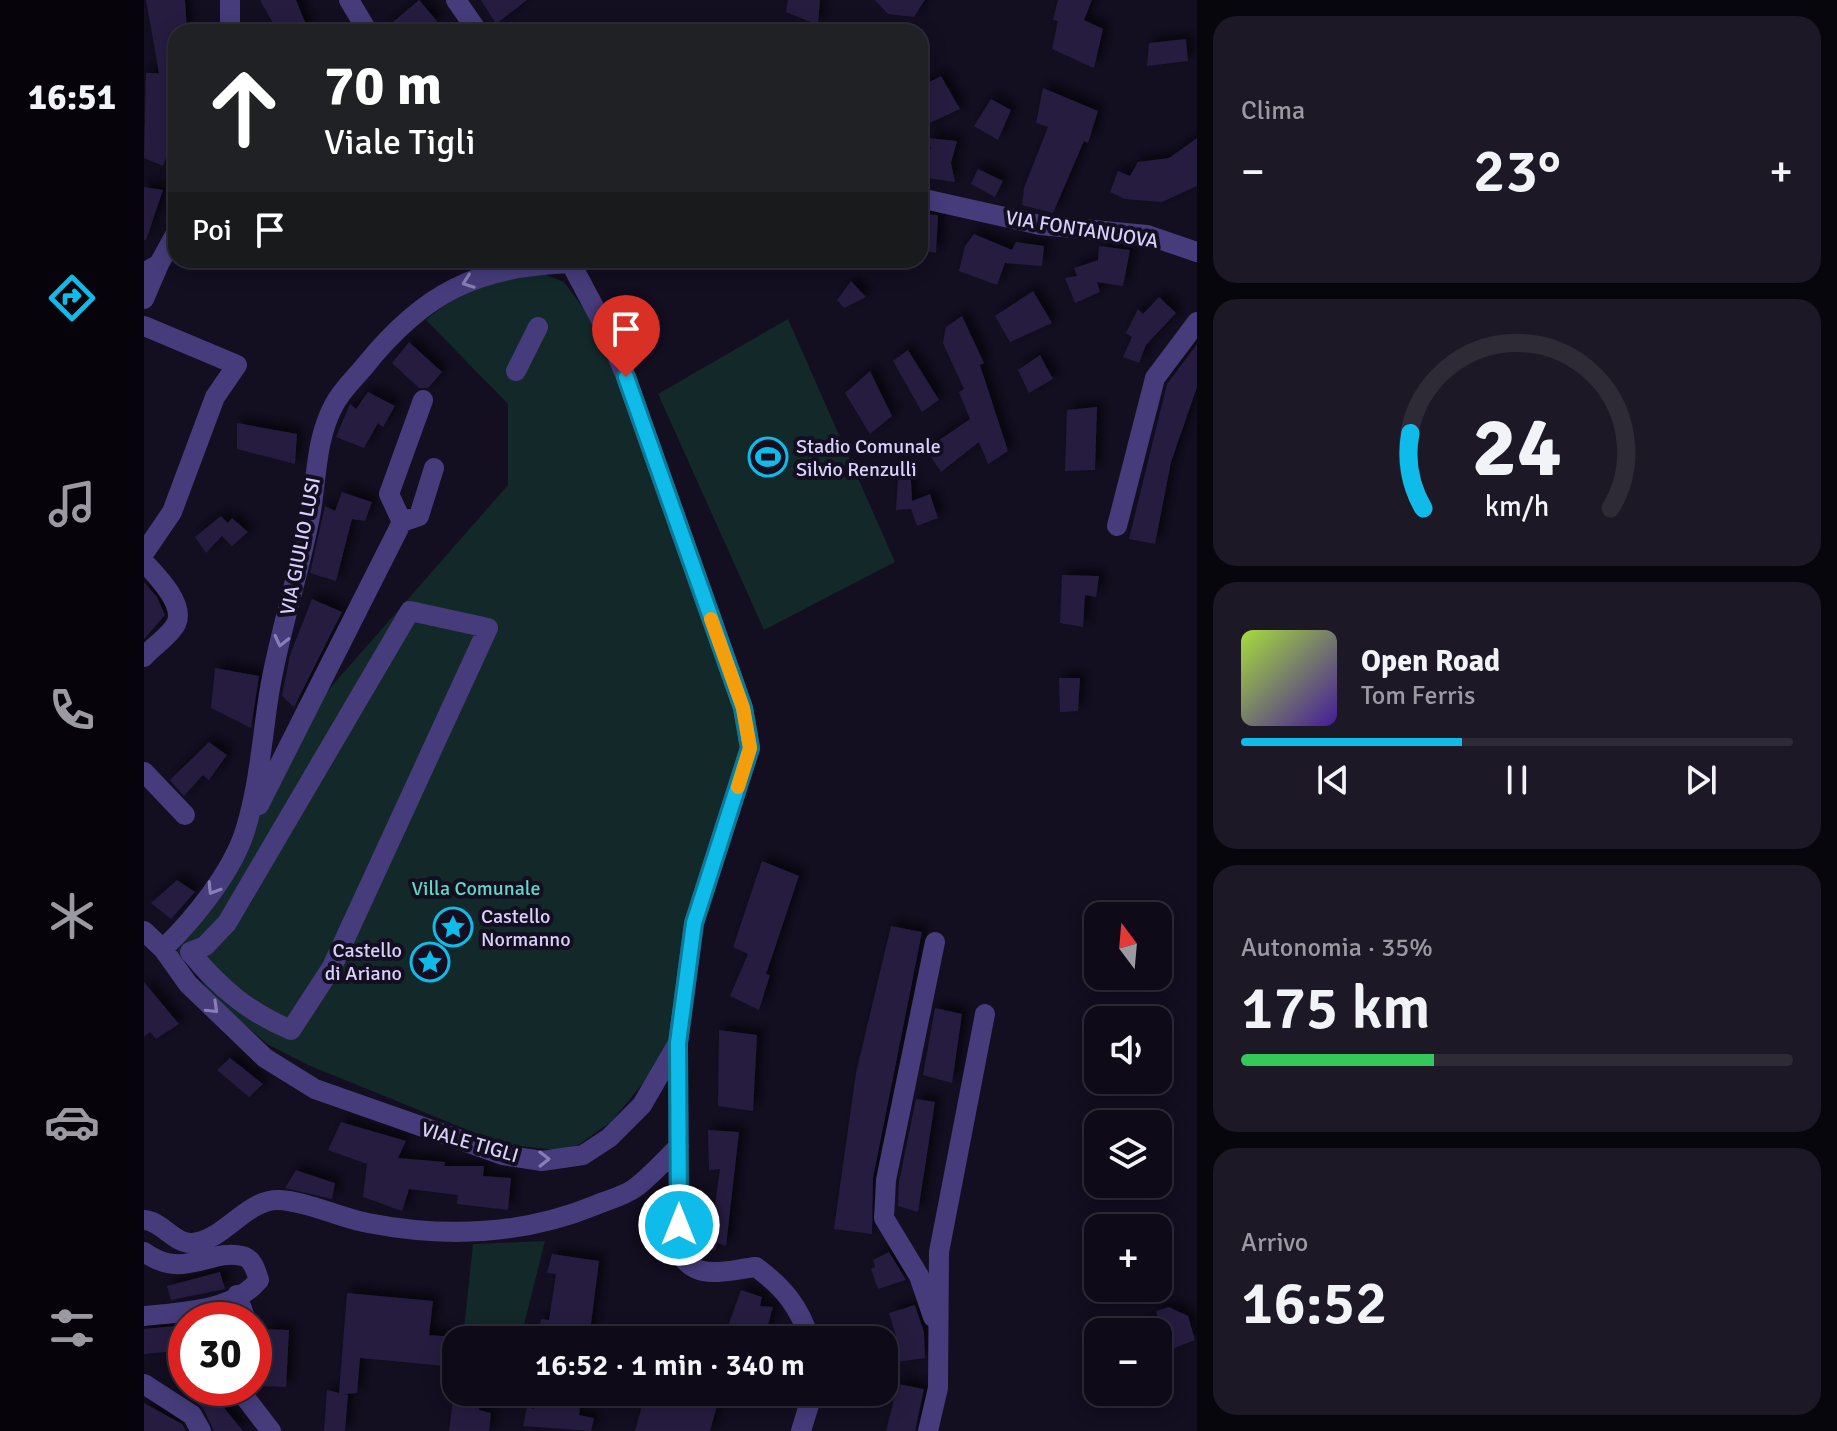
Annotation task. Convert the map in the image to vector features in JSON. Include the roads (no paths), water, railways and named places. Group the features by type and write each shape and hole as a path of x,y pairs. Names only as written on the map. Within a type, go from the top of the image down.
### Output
{"street":[{"path":"230,0 230,24"},
{"path":"349,0 363,24"},
{"path":"456,0 472,24"},
{"name":"VIA FONTANUOVA","path":"928,200 1040,225 1147,235 1197,252"},
{"path":"144,299 152,268 168,245"},
{"name":"VIA GIULIO LUSI","path":"163,949 188,924 213,890 245,833 260,764 269,692 311,509 316,459 334,404 374,354 419,308 463,282 521,268"},
{"name":"VIALE TIGLI","path":"144,931 163,949 188,984 265,1058 315,1089 460,1143 503,1155 542,1161 583,1155 609,1138 642,1105 678,1043 694,923 750,748 743,708 626,377 608,333 574,268"},
{"path":"1117,526 1155,378 1197,322"},
{"path":"144,326 237,365 215,397 172,512 144,553"},
{"path":"516,371 538,327"},
{"path":"402,522 389,494 423,400"},
{"path":"245,833 402,522 419,516 434,468"},
{"path":"144,562 164,583 177,614 176,623 144,657"},
{"path":"410,611 488,628 332,967 291,1030 259,1016 221,989 190,952 205,946 227,923 410,611"},
{"path":"144,772 185,815"},
{"path":"935,942 886,1180 884,1218 919,1276 937,1327"},
{"path":"928,1431 938,1388 939,1252 985,1014"},
{"path":"678,1043 679,1251 685,1265 693,1270 715,1273 756,1267 780,1284 794,1300 804,1326"},
{"path":"144,1220 152,1220 180,1239 192,1243 211,1236 243,1214 277,1200 369,1224 476,1233 517,1230 574,1214 633,1189 679,1146"},
{"path":"144,1252 153,1259 177,1264 242,1256 252,1262 259,1280 251,1290 217,1306 144,1316"},
{"path":"237,1295 240,1302"},
{"path":"144,1384 192,1415 201,1431"},
{"path":"252,1406 271,1431"},
{"path":"801,1431 809,1406"}],"place":[{"name":"Stadio Comunale Silvio Renzulli","path":"768,457"},
{"name":"Castello Normanno","path":"453,927"},
{"name":"Castello di Ariano","path":"430,962"}],"park label":[{"name":"Villa Comunale","path":"476,888"}]}
